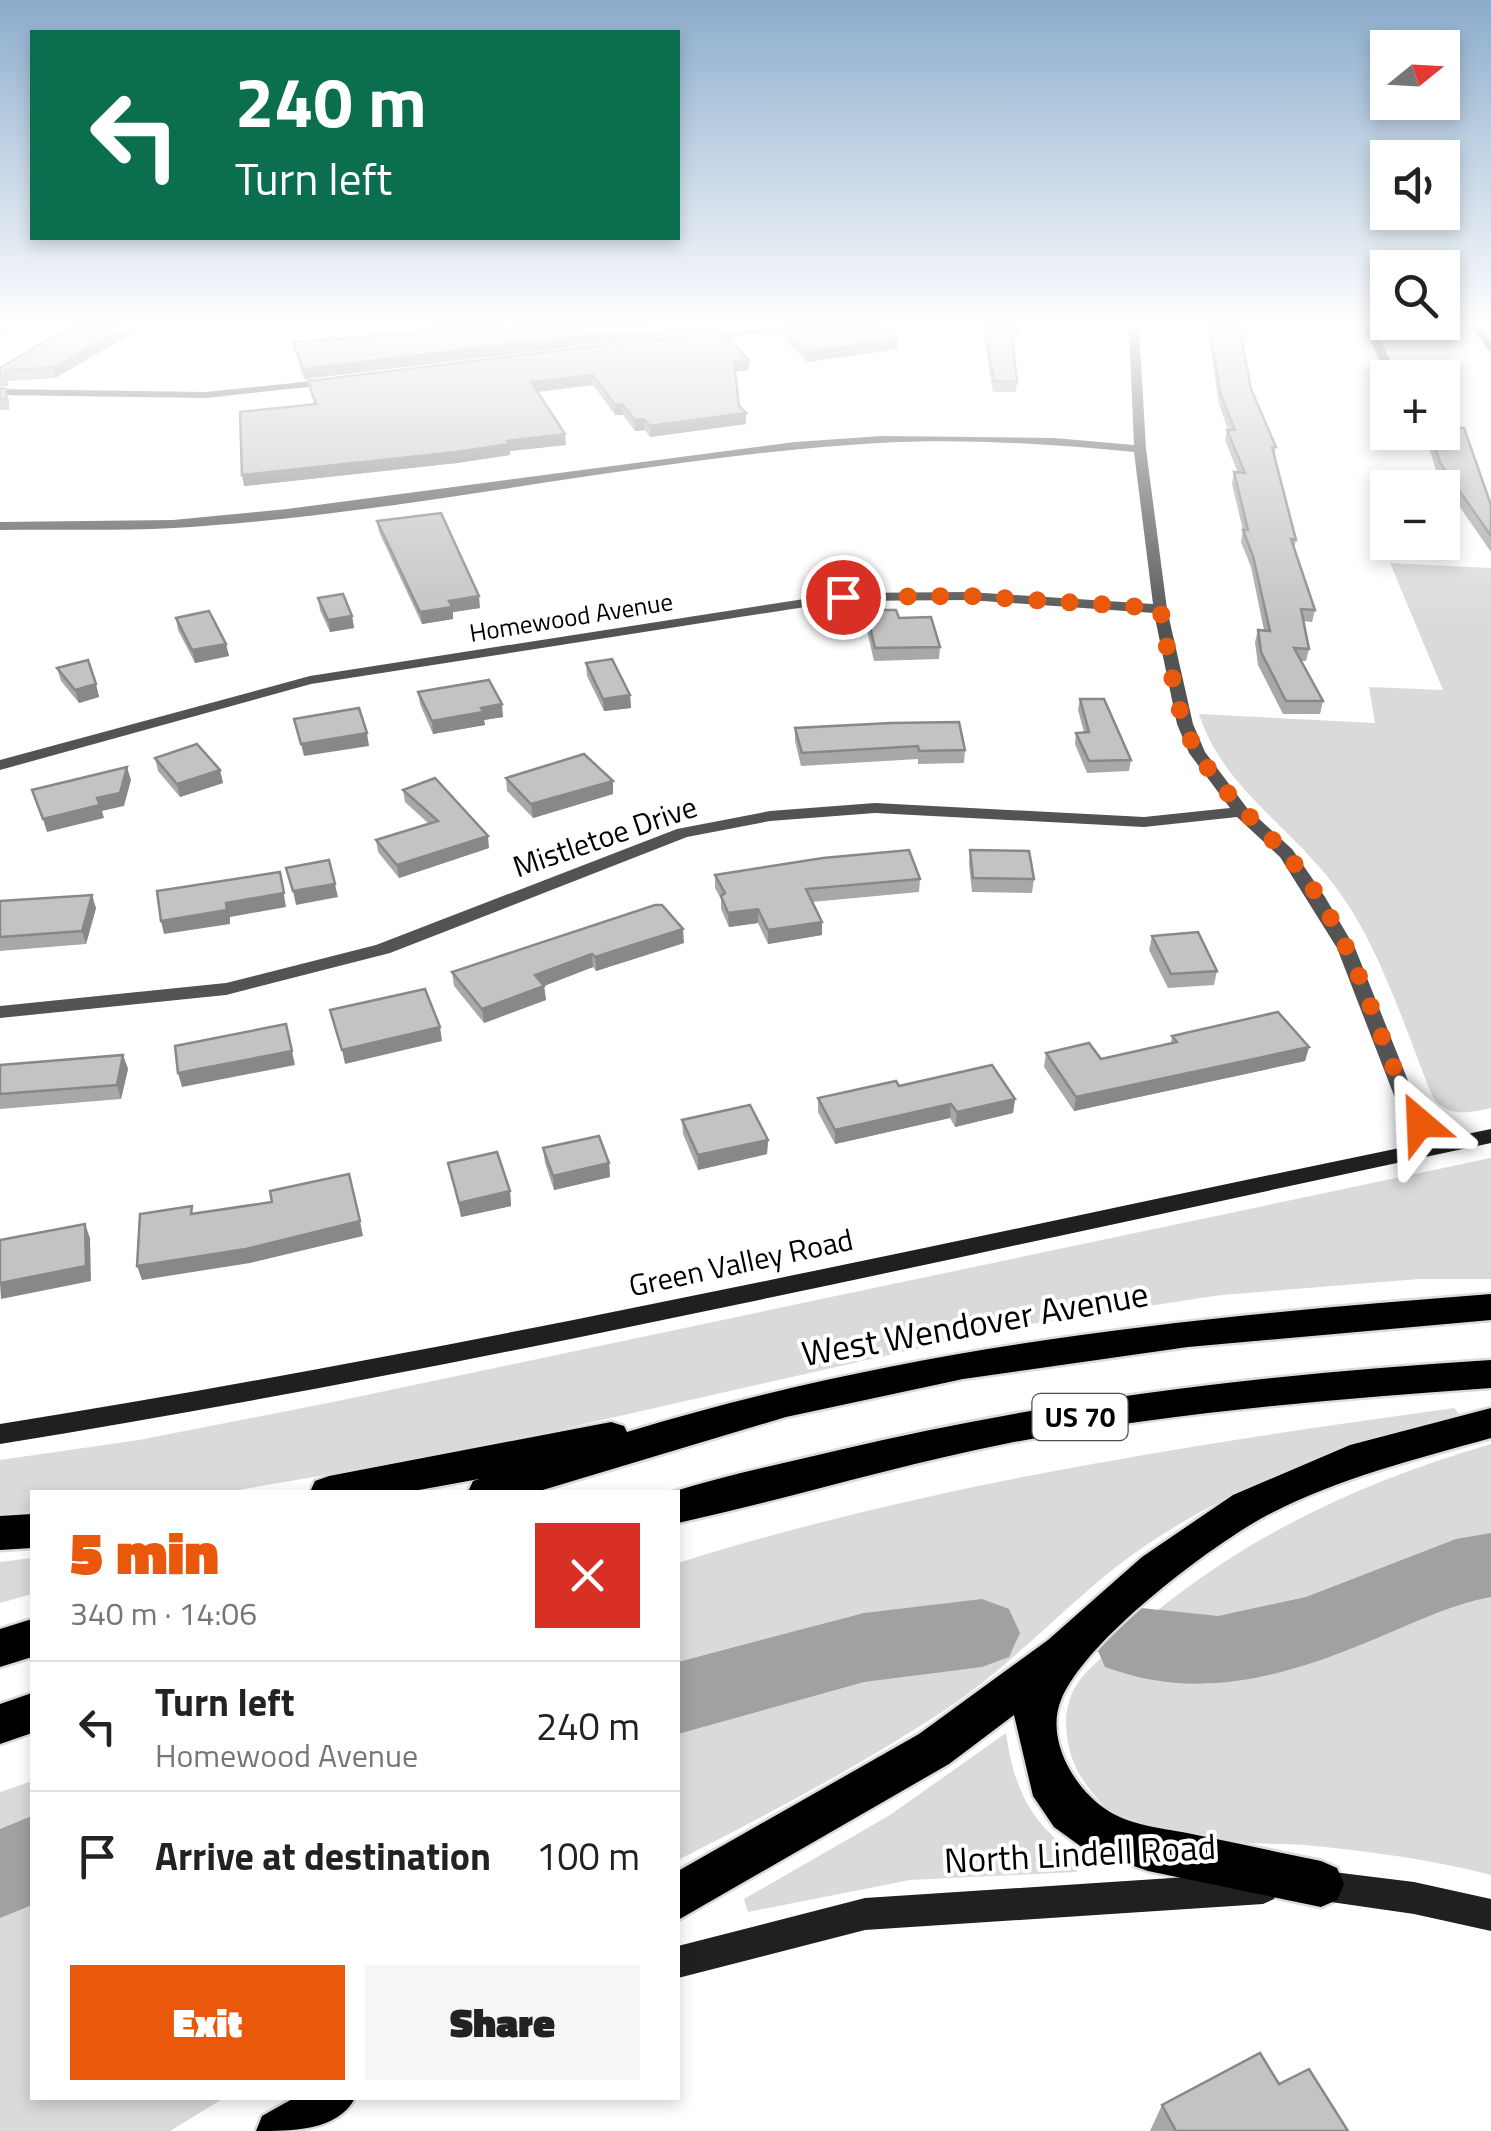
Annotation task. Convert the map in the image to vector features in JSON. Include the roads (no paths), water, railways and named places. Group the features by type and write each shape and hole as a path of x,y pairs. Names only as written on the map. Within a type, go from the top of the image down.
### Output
{"highway":[{"name":"West Wendover Avenue","path":"493,1490 732,1415 890,1379 1214,1330 1491,1307"},
{"name":"US 70","path":"680,1507 920,1447 1054,1420 1231,1396 1491,1374"},
{"path":"339,1490 732,1415"},
{"path":"680,1896 934,1748 1063,1654 1156,1569 1247,1508 1350,1461 1491,1423"},
{"path":"0,1533 30,1530"},
{"path":"0,1648 30,1639"},
{"path":"1063,1654 1039,1698 1034,1722 1038,1753 1049,1782 1070,1811 1099,1832 1148,1848 1321,1884"},
{"path":"0,1724 30,1714"}],"main road":[{"name":"Green Valley Road","path":"0,1434 395,1365 1491,1136"},
{"name":"North Lindell Road","path":"680,1961 865,1914 1321,1884 1491,1915"},
{"path":"277,2131 331,2100"}],"street":[{"path":"1139,427 1160,608 1184,724 1197,752 1241,812 1286,854 1346,948 1406,1098 1434,1147"},
{"path":"0,526 173,524 795,446 882,439 1054,441 1140,448"},
{"name":"Homewood Avenue","path":"0,765 310,680 843,597 969,596 1160,608"},
{"name":"Mistletoe Drive","path":"0,1012 226,989 382,949 682,833 770,816 875,808 1144,822 1241,812"}],"waterway":[{"path":"1132,1642 1218,1651 1309,1631 1456,1571 1491,1565"},
{"path":"680,1697 864,1648 902,1640 982,1633"},
{"path":"0,1876 30,1859"}]}
